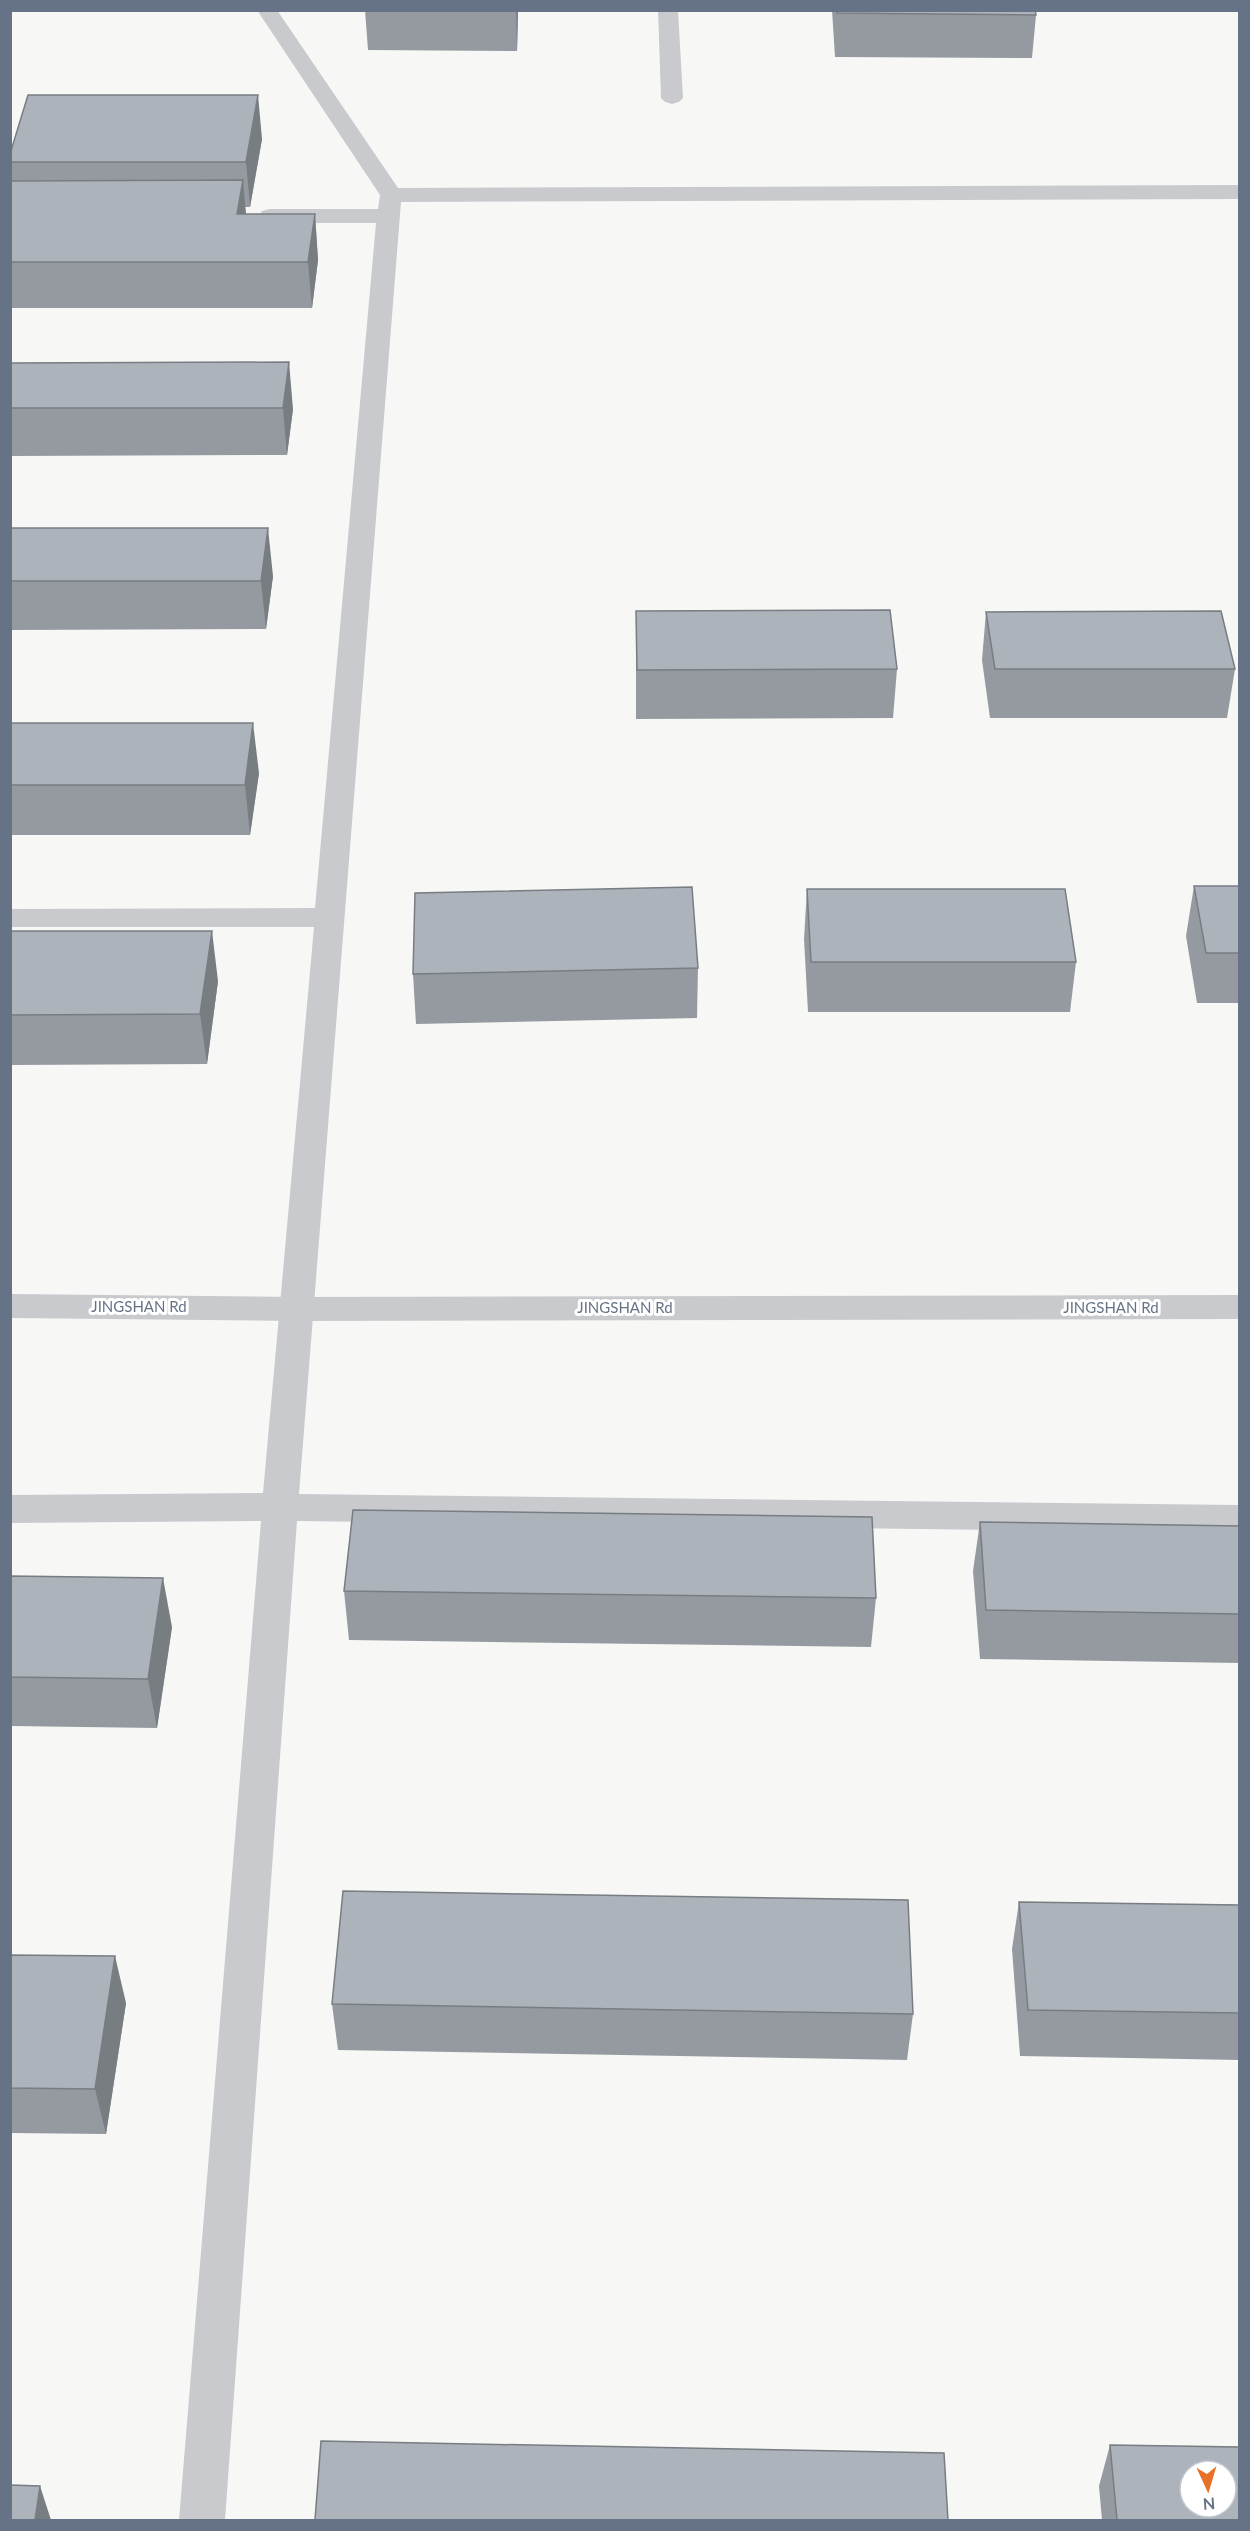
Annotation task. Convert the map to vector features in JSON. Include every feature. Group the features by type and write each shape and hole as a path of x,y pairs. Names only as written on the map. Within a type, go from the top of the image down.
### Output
{"street":[{"path":"202,2520 280,1507 390,206 267,10"},
{"path":"668,10 672,98"},
{"path":"246,216 390,206 1239,192"},
{"path":"10,918 330,917"},
{"name":"JINGSHAN Rd","path":"10,1306 298,1309 1239,1307"},
{"path":"10,1509 280,1507 1239,1519"}],"building":[{"path":"837,10 1035,10 1036,15 837,13"},
{"path":"28,95 258,95 246,162 10,162 10,154"},
{"path":"243,180 237,214 315,214 308,262 10,262 10,181"},
{"path":"289,362 283,408 10,408 10,363"},
{"path":"10,528 268,528 261,581 10,581"},
{"path":"890,610 897,669 637,670 636,611"},
{"path":"1221,611 1235,669 995,669 986,612"},
{"path":"10,723 253,723 245,785 10,785"},
{"path":"1194,886 1239,886 1239,953 1206,953"},
{"path":"692,887 698,968 413,974 415,893"},
{"path":"807,889 1065,889 1076,962 811,962"},
{"path":"10,931 212,931 200,1014 10,1015"},
{"path":"353,1510 872,1517 876,1598 344,1591"},
{"path":"980,1522 1239,1526 1239,1614 986,1610"},
{"path":"10,1576 163,1578 148,1679 10,1677"},
{"path":"343,1891 908,1900 913,2014 332,2004"},
{"path":"1019,1902 1239,1905 1239,2013 1028,2010"},
{"path":"10,1955 115,1956 95,2089 10,2088"},
{"path":"321,2441 944,2453 948,2520 315,2520"},
{"path":"1110,2445 1239,2447 1239,2520 1117,2520"},
{"path":"10,2485 40,2486 35,2520 10,2520"}]}
